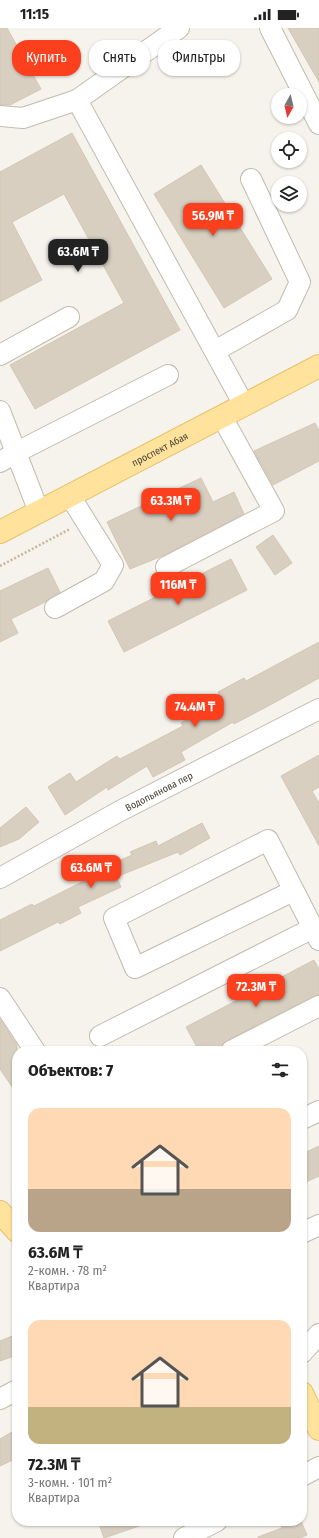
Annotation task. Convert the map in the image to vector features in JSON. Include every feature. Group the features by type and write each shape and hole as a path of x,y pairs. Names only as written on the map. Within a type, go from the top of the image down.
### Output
{"main road":[{"name":"проспект Абая","path":"0,532 319,366"},
{"path":"0,1207 12,1215"},
{"path":"0,1212 12,1225"},
{"path":"307,1404 319,1429"}],"street":[{"path":"0,116 23,118 77,100 179,28"},
{"path":"270,28 319,124"},
{"path":"77,100 244,405"},
{"path":"215,351 287,310 300,282 251,179"},
{"path":"0,355 70,317"},
{"path":"8,457 168,375"},
{"path":"0,411 8,457 39,512"},
{"path":"166,567 274,511 222,417"},
{"path":"55,608 104,581 113,565 70,496"},
{"name":"Водопьянова пер","path":"0,878 120,811 319,709"},
{"path":"100,1036 316,934 268,840 114,918 135,968 294,891"},
{"path":"0,998 32,1046"},
{"path":"241,1046 319,1006"},
{"path":"307,1117 319,1111"},
{"path":"307,1231 319,1225"},
{"path":"307,1347 319,1334"},
{"path":"0,1399 12,1393"},
{"path":"307,1473 319,1467"},
{"path":"184,1538 207,1526"}],"path":[{"path":"0,566 86,521"}],"building":[{"path":"0,28 7,28 14,40 12,40 12,76 34,76 41,89 10,105 0,105"},
{"path":"288,28 319,28 319,82"},
{"path":"72,133 180,330 35,409 10,365 124,303 64,194 12,222 42,280 0,302 0,172"},
{"path":"201,165 272,279 224,308 154,194"},
{"path":"315,423 319,431 319,461 273,485 254,451"},
{"path":"201,478 213,502 234,492 244,514 167,554 130,569 107,522"},
{"path":"273,535 292,563 275,575 256,547"},
{"path":"231,559 247,590 124,652 108,621"},
{"path":"48,568 60,592 45,602 11,619 18,633 0,642 0,591"},
{"path":"319,642 319,678 234,724 233,722 181,752 185,760 153,777 147,766 108,790 107,787 65,815 48,787 70,773 76,782 117,756 120,759 183,726 181,723 222,700 218,692 244,678 246,681"},
{"path":"319,755 319,787 312,791 319,803 319,846 281,776"},
{"path":"26,807 39,822 19,839 0,847 0,828"},
{"path":"202,823 210,838 180,855 178,852 116,877 121,887 78,907 81,913 60,924 58,922 0,951 0,920 32,904 34,906 84,881 82,877 132,855 130,852 156,841 158,846"},
{"path":"314,960 319,969 319,995 314,996 226,1041 222,1046 196,1046 186,1027"},
{"path":"0,1019 17,1045 12,1046 12,1087 0,1069"},
{"path":"319,1146 319,1176 307,1182 307,1152"},
{"path":"12,1336 12,1357 0,1361 0,1341"},
{"path":"12,1432 12,1460 0,1466 0,1439"},
{"path":"100,1526 139,1526 104,1538"},
{"path":"281,1526 303,1526 307,1535 300,1538 258,1538 258,1537 282,1528"}]}
